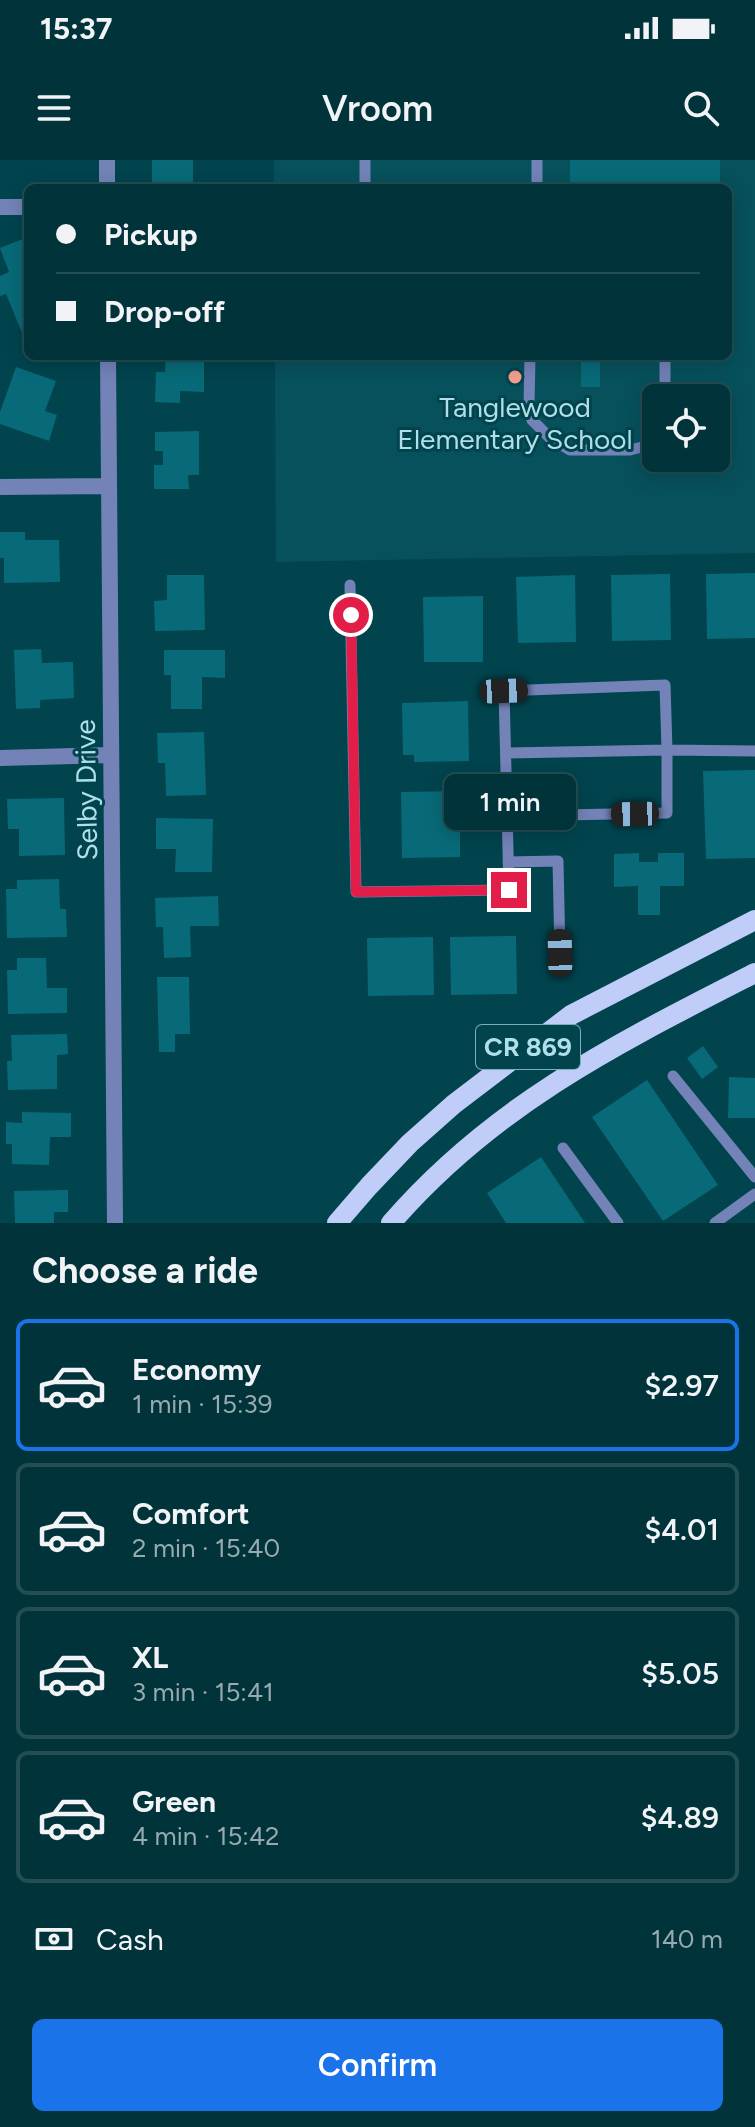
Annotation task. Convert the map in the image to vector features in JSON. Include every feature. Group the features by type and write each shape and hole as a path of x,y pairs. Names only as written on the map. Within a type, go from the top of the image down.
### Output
{"main road":[{"name":"CR 869","path":"337,1223 388,1166 454,1104 571,1015 755,920"},
{"name":"CR 869","path":"391,1223 437,1175 537,1093 632,1036 755,973"}],"street":[{"path":"107,160 107,184"},
{"path":"0,207 24,207"},
{"name":"Selby Drive","path":"108,360 115,1223"},
{"path":"0,487 109,486"},
{"path":"0,758 111,755"}],"lane":[{"path":"365,160 365,184"},
{"path":"537,160 537,184"},
{"path":"530,360 529,406 532,420 550,438 570,450 630,450 642,447"},
{"path":"665,361 665,384"},
{"path":"350,585 356,892 509,890 504,691 665,685 667,813 508,816"},
{"path":"506,753 755,751"},
{"path":"508,862 558,861 560,953"},
{"path":"673,1076 755,1177"},
{"path":"563,1148 618,1223"},
{"path":"715,1223 755,1194"}],"shaded area":[{"name":"Tanglewood Elementary School","path":"274,160 755,160 755,553 276,562 275,360 732,360 732,184 274,184"}],"building":[{"path":"152,160 193,160 193,184 152,184"},
{"path":"570,160 720,160 720,184 570,184"},
{"path":"24,239 23,335 6,294 0,296 0,276 9,272 0,248"},
{"path":"166,360 204,360 204,392 180,391 180,403 155,402 156,372 165,372"},
{"path":"581,360 600,360 600,387 581,387"},
{"path":"16,367 56,381 45,411 57,415 49,441 0,424 0,412"},
{"path":"199,431 199,475 188,475 189,489 154,489 154,465 163,465 163,451 155,451 155,432"},
{"path":"0,532 25,532 25,540 59,540 60,582 4,583"},
{"path":"755,573 755,638 707,639 706,574"},
{"path":"670,574 671,640 612,641 611,575"},
{"path":"167,575 204,575 205,630 155,631 154,601 167,600"},
{"path":"575,575 576,642 518,643 516,577"},
{"path":"483,596 483,662 424,662 423,597"},
{"path":"41,649 42,663 73,662 74,698 40,700 40,708 16,709 14,650"},
{"path":"164,650 225,650 225,678 202,677 202,709 171,709 171,675 164,675"},
{"path":"468,701 469,761 414,762 414,755 403,755 402,703"},
{"path":"204,732 206,795 166,796 165,763 158,763 157,733"},
{"path":"755,770 755,858 706,859 703,771"},
{"path":"460,791 460,857 402,858 401,792"},
{"path":"64,798 65,855 19,856 19,829 8,829 7,799"},
{"path":"156,818 213,819 212,872 175,872 176,849 156,849"},
{"path":"639,853 639,862 658,862 658,853 684,853 684,886 660,886 660,915 638,915 638,886 614,887 614,854"},
{"path":"59,879 60,909 66,909 67,937 7,938 6,889 17,889 17,880"},
{"path":"218,896 219,926 190,926 191,957 164,958 163,927 156,927 155,898"},
{"path":"516,936 517,994 451,995 450,937"},
{"path":"433,937 434,995 368,996 367,938"},
{"path":"17,958 46,958 47,988 67,988 67,1013 8,1014 7,970 17,970"},
{"path":"157,977 189,977 190,1034 175,1034 175,1052 159,1052"},
{"path":"67,1034 68,1054 57,1055 57,1089 8,1090 7,1061 12,1061 11,1035"},
{"path":"703,1046 718,1067 702,1079 687,1058"},
{"path":"729,1077 755,1078 755,1118 728,1118"},
{"path":"647,1080 718,1185 663,1221 592,1117"},
{"path":"22,1112 71,1113 71,1137 50,1137 49,1165 12,1164 12,1144 6,1144 6,1122 22,1123"},
{"path":"541,1157 585,1223 506,1223 487,1193"},
{"path":"68,1190 68,1212 54,1212 54,1223 15,1223 14,1191"}],"place":[{"name":"Tanglewood Elementary School","path":"515,377"}],"route":[{"path":"351,615 356,892 509,890"}]}
